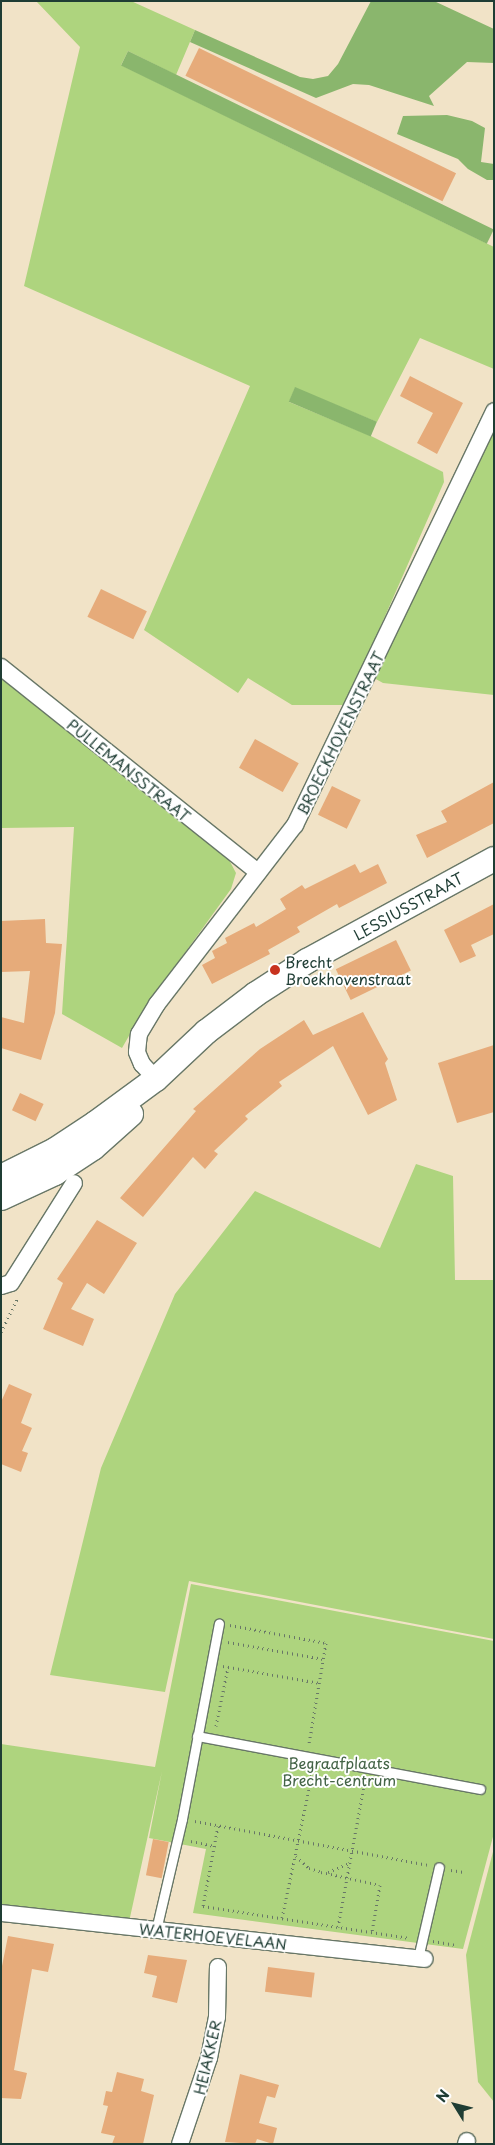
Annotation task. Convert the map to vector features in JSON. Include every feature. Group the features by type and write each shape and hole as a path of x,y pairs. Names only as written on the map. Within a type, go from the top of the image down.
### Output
{"main road":[{"name":"LESSIUSSTRAAT","path":"1,1177 72,1140 156,1079 206,1032 256,994 307,961 494,859"},
{"name":"LESSIUSSTRAAT","path":"1,1198 54,1173 92,1148 127,1119 156,1079"}],"street":[{"name":"BROECKHOVENSTRAAT","path":"156,1079 142,1064 137,1052 139,1034 157,1004 296,825 318,783 494,411"},
{"name":"PULLEMANSSTRAAT","path":"1,667 258,872"},
{"path":"1,1286 11,1283 74,1184"},
{"name":"WATERHOEVELAAN","path":"1,1913 422,1959"},
{"name":"HEIAKKER","path":"180,2144 209,2058 218,2017 218,1967"}],"lane":[{"path":"156,1930 178,1839 219,1623"},
{"path":"197,1736 480,1789"},
{"path":"422,1959 422,1940 439,1867"}],"path":[{"path":"219,1623 326,1644 296,1855 282,1918"},
{"path":"215,1640 323,1659"},
{"path":"210,1664 319,1683"},
{"path":"214,1739 228,1667"},
{"path":"338,1927 367,1768"},
{"path":"182,1819 464,1872"},
{"path":"218,1826 203,1906 455,1945"},
{"path":"178,1839 214,1846"},
{"path":"296,1855 309,1868 320,1872 380,1885 372,1932"},
{"path":"320,1872 339,1870 349,1863"}],"green space":[{"path":"36,1 131,1 195,30 176,75 128,51 121,65 494,247 494,369 420,338 377,422 295,388 289,402 371,436 443,472 444,482 346,705 292,705 248,678 238,693 144,630 250,386 24,286 80,47"},
{"path":"371,1 434,1 494,29 494,63 467,62 429,96 434,106 369,85 353,84 316,98 190,42 195,30 300,77 313,79 328,76 338,64"},
{"path":"128,51 494,229 487,244 121,65"},
{"path":"447,115 472,121 485,128 481,162 494,164 494,180 487,180 468,169 458,159 397,134 403,116"},
{"path":"295,387 377,422 371,437 289,402"},
{"path":"494,430 494,695 383,683 374,678"},
{"path":"1,676 227,856 236,873 231,889 145,1008 122,1048 62,1014 74,827 1,828"},
{"path":"416,1164 453,1176 455,1280 494,1280 494,1639 189,1581 165,1692 50,1675 101,1468 175,1294 255,1191 380,1248"},
{"name":"Begraafplaats Brecht-centrum","path":"191,1584 494,1641 494,1833 463,1949 193,1913 206,1849 149,1838 162,1771 129,1922 1,1908 1,1744 155,1767"},
{"path":"494,1848 494,2102 478,2082 466,1955"}],"building":[{"path":"199,48 456,173 442,201 185,76"},
{"path":"410,376 463,403 437,454 417,443 433,413 400,396"},
{"path":"101,589 147,611 133,639 87,617"},
{"path":"255,739 299,763 283,792 239,768"},
{"path":"494,782 494,823 427,858 416,835 447,822 441,811"},
{"path":"332,786 361,800 347,829 318,815"},
{"path":"355,864 360,873 378,864 387,883 339,908 337,904 297,927 300,932 268,950 270,954 212,984 202,965 215,958 212,951 227,943 225,938 254,923 256,927 286,909 280,899 302,885 305,889"},
{"path":"494,904 494,934 471,945 476,956 460,963 444,930"},
{"path":"45,919 46,943 62,944 55,1013 41,1060 1,1048 1,1017 24,1023 30,971 1,972 1,921"},
{"path":"396,940 411,971 351,1000 336,969"},
{"path":"363,1012 388,1059 385,1063 397,1100 368,1115 333,1046 279,1082 282,1086 245,1116 248,1119 214,1151 218,1154 205,1169 193,1157 143,1217 120,1198 196,1111 193,1109 260,1049 304,1020 313,1035"},
{"path":"494,1045 494,1112 457,1123 438,1063"},
{"path":"20,1093 44,1104 36,1121 12,1110"},
{"path":"97,1220 137,1243 104,1294 87,1283 71,1309 94,1319 83,1346 43,1329 63,1283 57,1279"},
{"path":"9,1384 32,1394 21,1423 32,1428 22,1451 28,1453 21,1472 1,1464 1,1402"},
{"path":"153,1839 169,1842 162,1878 146,1875"},
{"path":"8,1936 54,1944 48,1972 32,1969 14,2070 27,2073 21,2099 1,2098 1,1971"},
{"path":"148,1955 187,1960 177,2003 152,1997 157,1976 144,1973"},
{"path":"268,1967 315,1973 312,1998 265,1992"},
{"path":"117,2072 144,2079 141,2091 154,2095 143,2144 112,2144 115,2136 101,2133 108,2106 103,2105 106,2091 112,2092"},
{"path":"240,2074 279,2085 275,2098 267,2096 259,2123 277,2128 273,2144 257,2139 255,2144 225,2142"}],"place":[{"name":"Brecht Broekhovenstraat","path":"275,970"}]}
